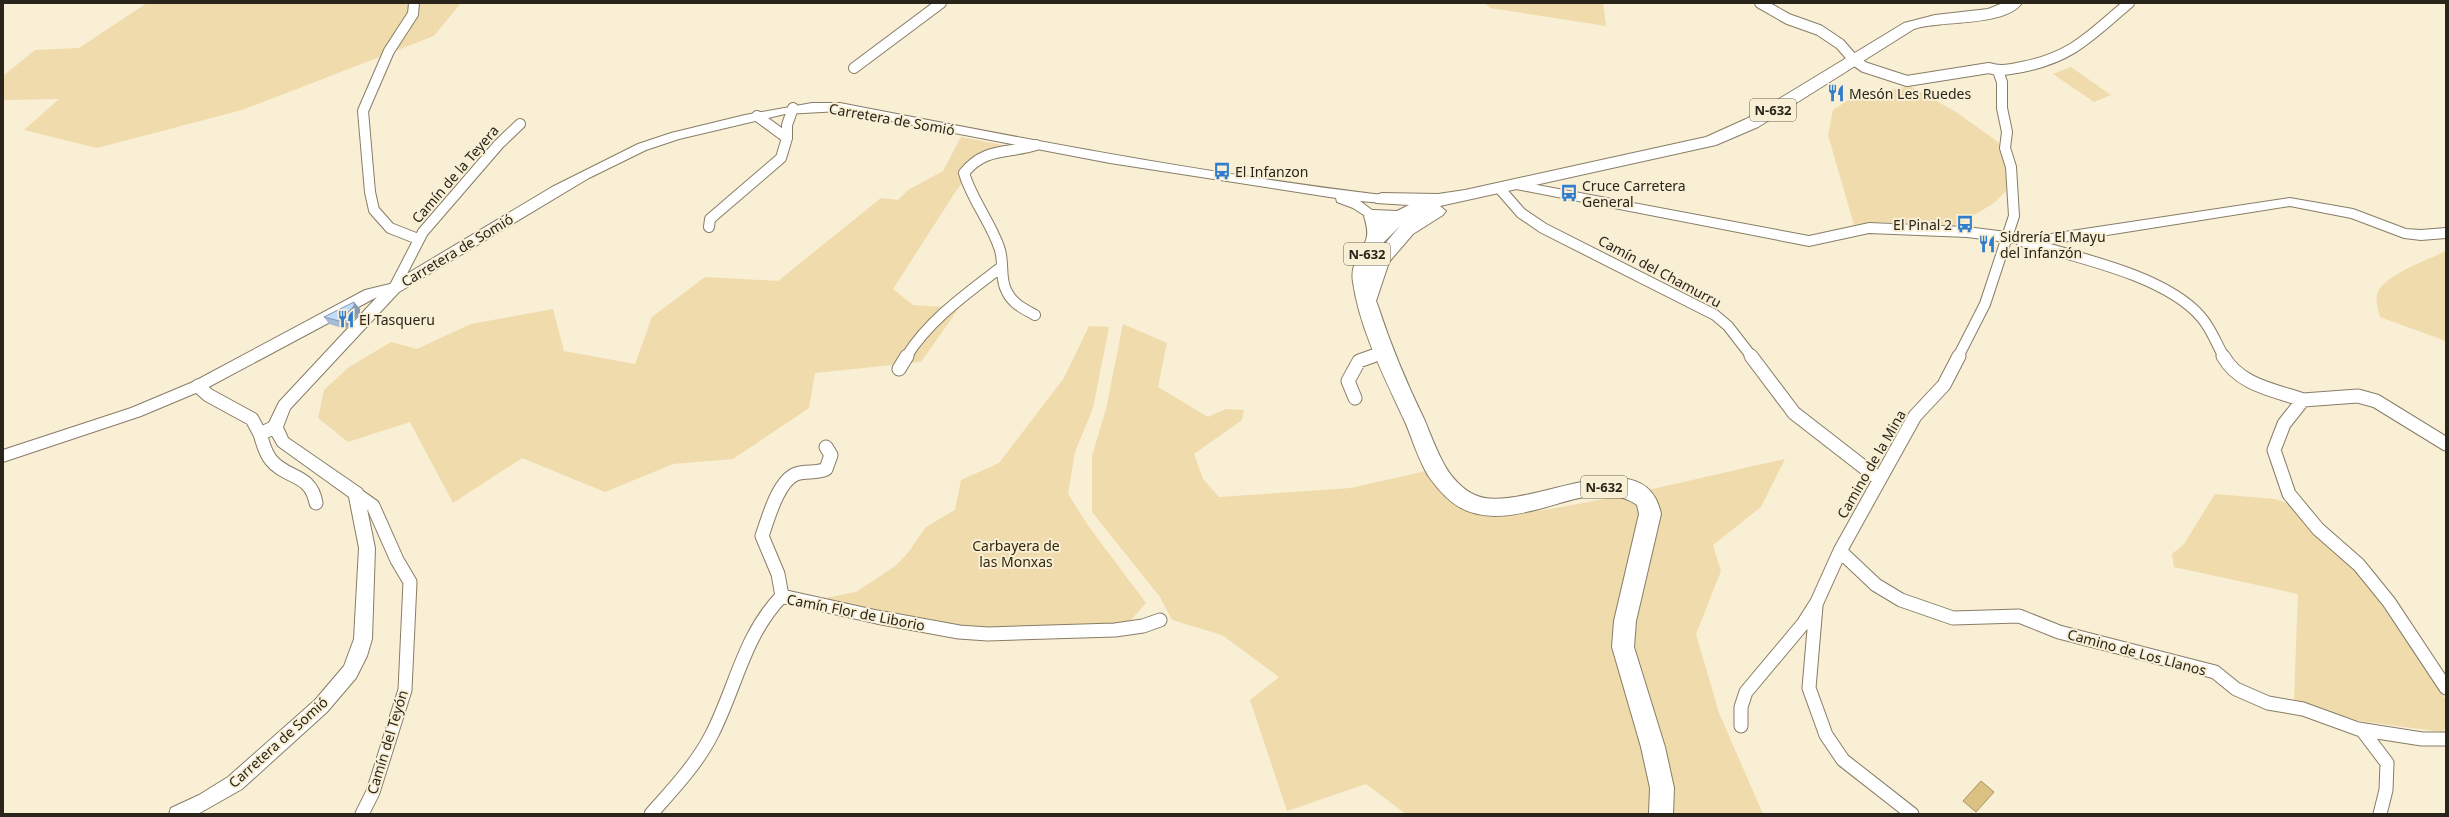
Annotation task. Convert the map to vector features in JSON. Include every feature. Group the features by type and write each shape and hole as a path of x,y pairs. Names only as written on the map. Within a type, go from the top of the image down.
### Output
{"highway":[{"name":"N-632","path":"1661,814 1662,788 1652,747 1623,647 1625,621 1650,514 1645,498 1631,488 1613,486 1592,488 1498,509 1474,505 1460,498 1448,486 1436,470 1386,352 1362,282 1362,271 1365,258 1375,240 1396,218 1438,200 1508,187 1710,141 1730,134 1752,123 1918,22 1987,14 2014,3"},
{"name":"N-632","path":"1368,299 1381,260 1407,230 1427,216 1466,196"},
{"path":"1382,199 1438,200"},
{"path":"1381,260 1397,230 1396,218 1382,199"},
{"path":"1375,240 1376,230 1372,216 1396,218 1427,216"}],"street":[{"path":"414,3 412,14 390,51 363,111 367,138 370,192 374,210 390,228 418,239"},
{"path":"854,68 885,41 921,19 940,3"},
{"path":"1760,3 1788,19 1819,30 1840,44 1854,60 1864,67 1907,81 1981,69 1998,71 2047,62 2076,48 2130,3"},
{"name":"Camino de la Mina","path":"1817,602 1840,550 1879,479 1915,416 1944,385 1985,304 2014,216 2011,167 2005,148 2007,132 2002,108 2002,82 1998,71"},
{"path":"709,227 710,219 782,158 787,138 787,125 793,108"},
{"name":"Carretera de Somió","path":"275,427 279,415 293,394 394,288 418,272 579,179 644,146 757,116 793,108 840,108 1036,145 1326,193"},
{"path":"757,116 787,138"},
{"name":"Camín de la Teyera","path":"394,288 418,239 427,226 499,144 520,124"},
{"path":"1035,315 1015,302 1002,279 1000,268 1000,249 985,215 970,193 964,173 970,163 985,153 1022,151 1036,145"},
{"path":"1508,187 1810,241 1869,228 1943,230 2038,242 2290,202 2353,214 2404,233 2422,235 2446,234"},
{"name":"Camín del Chamurru","path":"1508,187 1525,218 1541,229 1583,247 1715,315 1728,326 1794,413 1879,479"},
{"path":"1326,193 1382,199"},
{"path":"1326,193 1358,206 1372,216"},
{"path":"2006,237 2150,281 2182,299 2202,318 2230,368 2238,375 2257,385 2303,400 2358,396 2376,401 2446,444"},
{"path":"899,369 912,347 935,320 1000,268"},
{"path":"3,456 136,412 198,386 370,294 394,288"},
{"path":"1355,398 1348,381 1359,362 1386,352"},
{"path":"198,386 208,395 252,419 272,461 311,486 316,494 316,503"},
{"path":"2303,400 2284,424 2274,450 2289,494 2318,529 2359,565 2384,596 2446,688"},
{"path":"260,434 275,427 282,442 356,494"},
{"path":"782,596 778,574 762,536 770,514 788,478 796,474 816,474 826,469 831,455 826,448"},
{"name":"Carretera de Somió","path":"178,814 206,801 241,778 321,706 350,672 358,656 363,639 367,548 356,494"},
{"name":"Camín del Teyón","path":"356,494 373,506 397,560 410,582 405,690 374,792 362,814"},
{"name":"Camino de Los Llanos","path":"1840,550 1876,585 1901,600 1953,618 2020,616 2058,632 2215,672 2236,689 2268,703 2303,709 2362,730 2422,739 2446,739"},
{"name":"Camín Flor de Liborio","path":"651,814 666,798 712,734 760,620 782,596 877,617 959,632 988,634 1115,630 1143,626 1160,620"},
{"path":"1742,726 1741,708 1746,692 1803,624 1817,602"},
{"path":"1817,602 1809,688 1826,736 1843,760 1912,814"},
{"path":"2362,730 2387,763 2386,790 2380,814"}],"green space":[{"path":"147,3 461,3 434,36 242,110 97,148 24,130 59,99 3,100 3,76 35,50 79,48"},
{"path":"1485,3 1603,3 1606,26 1490,8"},
{"path":"2071,67 2111,95 2094,102 2053,74"},
{"path":"1910,86 1956,112 1998,142 2004,158 2007,190 1994,203 1958,225 1880,222 1854,225 1828,135 1833,110 1853,97"},
{"path":"961,137 1018,148 1000,158 979,162 956,191 893,289 913,305 959,308 921,362 815,373 809,408 733,459 673,464 605,492 522,458 453,503 410,422 348,442 318,418 324,390 349,367 391,342 417,349 471,324 553,309 564,351 635,364 652,317 705,277 778,281 881,198 898,200 908,190 943,171"},
{"path":"2446,251 2446,341 2380,317 2377,296 2379,290 2384,284 2400,273"},
{"path":"1123,324 1167,343 1158,387 1208,417 1226,409 1244,410 1242,420 1194,454 1203,479 1219,497 1351,488 1426,471 1442,493 1463,509 1481,515 1507,516 1610,498 1785,459 1761,507 1713,545 1721,571 1696,634 1719,713 1763,814 1406,814 1366,784 1287,811 1250,700 1279,677 1222,635 1172,620 1160,597 1092,512 1092,456 1106,409"},
{"name":"Carbayera de las Monxas","path":"1089,326 1109,327 1093,408 1075,452 1068,494 1089,527 1146,603 1129,622 988,630 924,618 879,613 825,598 856,592 894,567 907,554 926,527 955,510 961,480 999,463 1064,378"},
{"path":"2215,494 2275,499 2286,503 2357,571 2446,700 2446,728 2442,732 2360,721 2294,700 2298,594 2174,567 2172,554 2184,544"}],"shaded area":[{"path":"1981,781 1994,792 1976,812 1963,801"}],"building":[{"path":"354,302 354,306 339,321 324,317"}],"place":[{"name":"Mesón Les Ruedes","path":"1836,93"},
{"name":"El Infanzon","path":"1222,171"},
{"name":"Cruce Carretera General","path":"1569,193"},
{"name":"El Pinal 2","path":"1965,224"},
{"name":"Sidrería El Mayu del Infanzón","path":"1987,244"},
{"name":"El Tasqueru","path":"346,319"}]}
